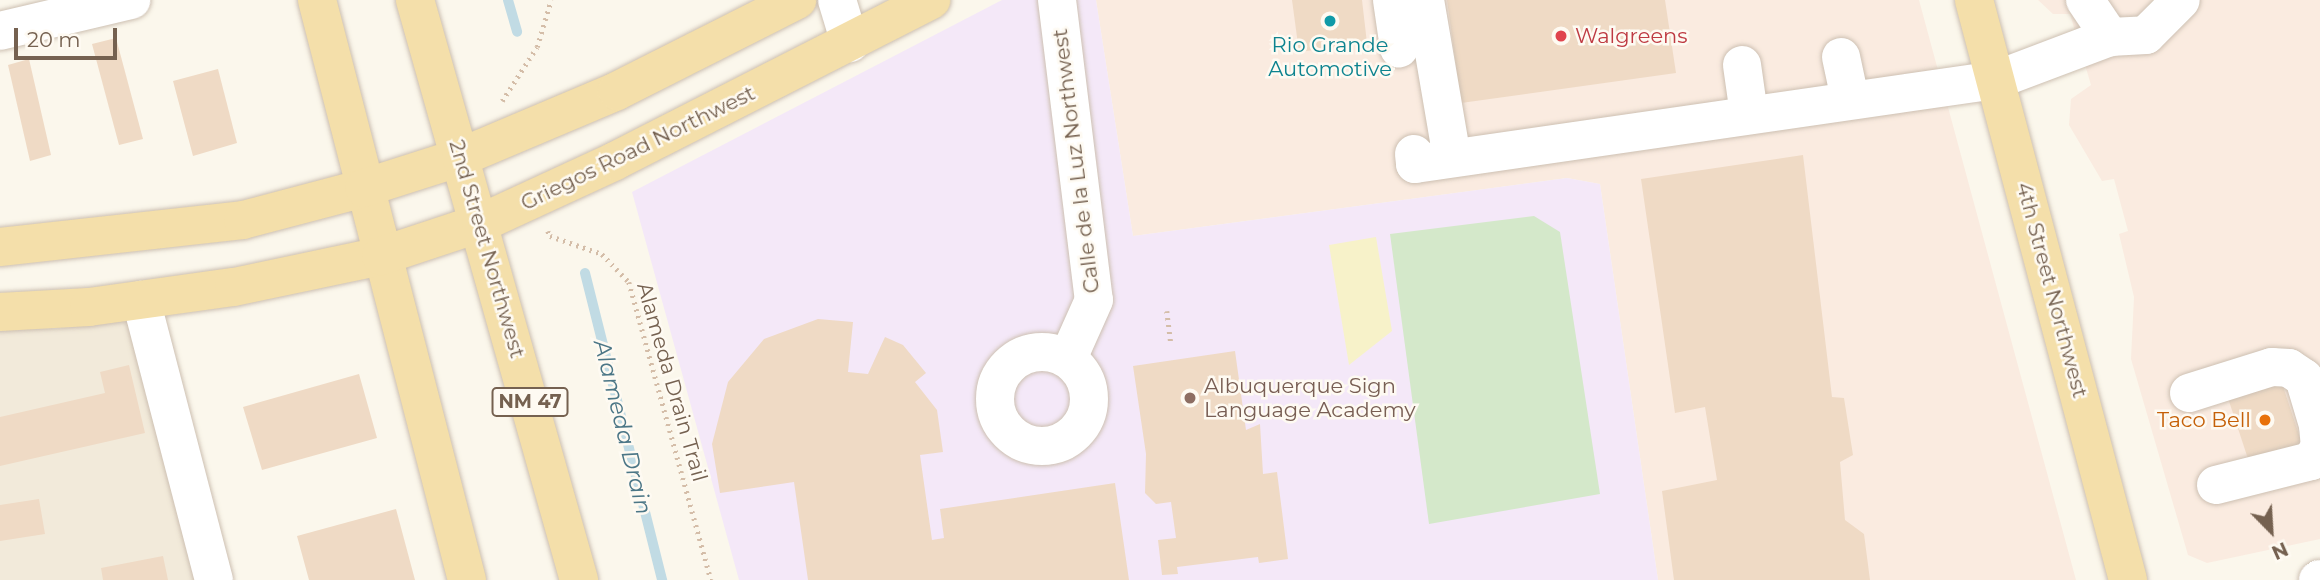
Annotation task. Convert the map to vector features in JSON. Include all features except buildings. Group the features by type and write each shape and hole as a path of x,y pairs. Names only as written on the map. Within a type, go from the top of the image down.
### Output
{"main road":[{"path":"317,0 381,256 467,580"},
{"name":"2nd Street Northwest","path":"415,0 481,223 579,580"},
{"path":"0,247 243,220 364,188 461,157 617,91 797,0"},
{"name":"Griegos Road Northwest","path":"0,312 141,300 234,287 381,256 481,223 850,43 931,0"},
{"name":"4th Street Northwest","path":"1974,0 2128,580"}],"street":[{"path":"0,31 131,0"},
{"path":"837,0 850,43"},
{"name":"Calle de la Luz Northwest","path":"1057,0 1094,300 1068,358"},
{"path":"1392,0 1399,48"},
{"path":"1425,0 1452,158"},
{"path":"2085,0 2116,25 2146,35 2171,5"},
{"path":"1415,154 1415,164 1996,80 2116,25"},
{"path":"1842,57 1850,99"},
{"path":"1742,65 1749,114"},
{"path":"141,300 214,580"},
{"path":"2189,393 2272,367 2289,368 2304,378 2318,425 2320,447 2311,461 2216,485"}],"path":[{"path":"500,97 537,47 551,0"},
{"name":"Alameda Drain Trail","path":"550,236 602,254 629,282 711,580"},
{"path":"1167,311 1171,345"}],"shaded area":[{"path":"1002,0 1096,0 1133,236 1567,178 1600,184 1658,580 739,580 632,192"},
{"path":"1096,0 1919,0 2076,580 1658,580 1600,184 1567,178 1133,236"},
{"path":"2038,0 2320,0 2320,539 2207,563 2188,555 2131,359 2134,297 2119,234 2128,231 2114,179 2102,181 2069,125 2071,99 2091,85 2070,14 2053,14"},
{"path":"131,319 196,580 0,580 0,328 57,329"}],"green space":[{"path":"1534,216 1560,232 1600,494 1429,524 1390,234"}],"sand":[{"path":"1376,237 1392,331 1349,365 1329,245"}],"waterway":[{"name":"Alameda Drain","path":"508,0 517,32"},
{"name":"Alameda Drain","path":"585,273 662,580"}],"place":[{"name":"Rio Grande Automotive","path":"1330,21"},
{"name":"Walgreens","path":"1561,36"},
{"name":"Albuquerque Sign Language Academy","path":"1190,398"},
{"name":"Taco Bell","path":"2265,420"}]}
